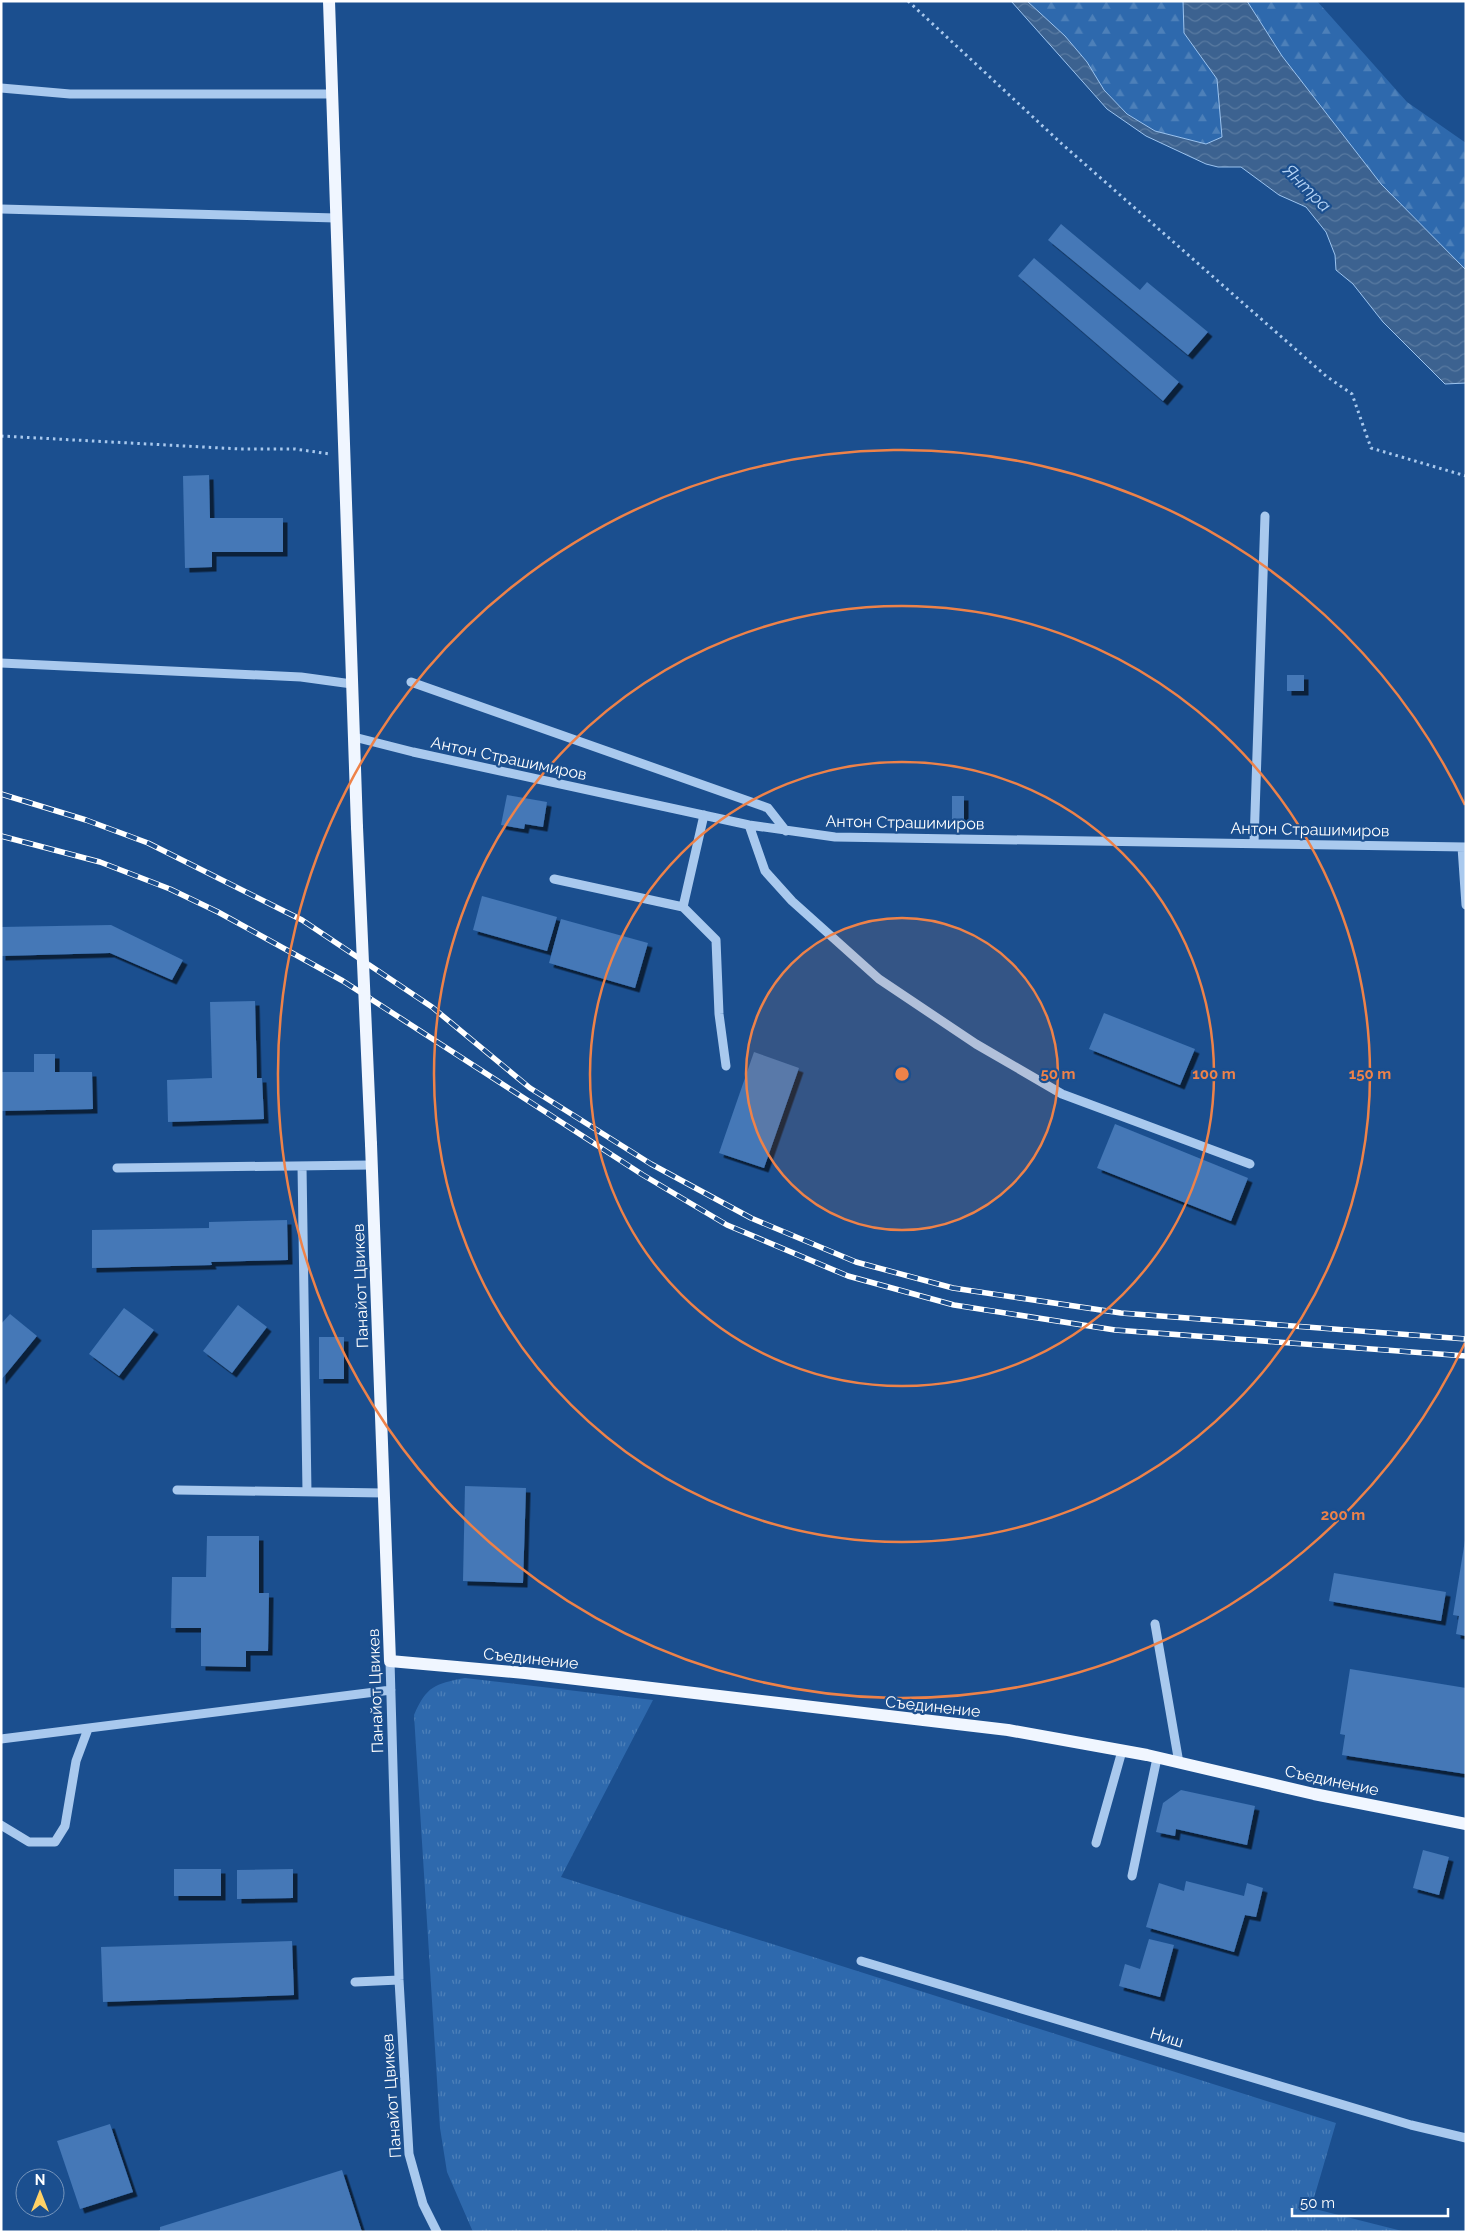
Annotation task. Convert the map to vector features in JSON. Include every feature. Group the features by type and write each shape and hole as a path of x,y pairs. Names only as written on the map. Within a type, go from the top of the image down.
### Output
{"main road":[{"name":"Панайот Цвикев","path":"329,1 357,827 390,1661"},
{"name":"Съединение","path":"390,1661 525,1673 1008,1730 1122,1750 1314,1794 1466,1824"}],"street":[{"path":"1,88 70,94 332,94"},
{"path":"1,209 336,218"},
{"path":"1254,843 1265,516"},
{"path":"1,663 301,677 352,684"},
{"path":"411,682 768,808 786,831"},
{"name":"Антон Страшимиров","path":"354,737 413,752 749,825 835,837 1464,847"},
{"path":"683,907 704,815"},
{"path":"749,825 765,871 792,901 879,979 976,1044 1062,1094 1250,1164"},
{"path":"1464,847 1466,905"},
{"path":"554,879 683,907 716,940 719,1014 726,1066"},
{"path":"117,1168 371,1165"},
{"path":"302,1166 306,1492"},
{"path":"177,1490 384,1492"},
{"path":"1156,1624 1179,1763"},
{"name":"Панайот Цвикев","path":"390,1661 399,1980 409,2154 423,2204 437,2232"},
{"path":"1,1739 391,1690"},
{"path":"1,1825 30,1842 55,1842 65,1826 76,1761 88,1729"},
{"path":"1096,1843 1122,1750"},
{"path":"1132,1876 1157,1758"},
{"name":"Ниш","path":"861,1961 1411,2125 1466,2138"},
{"path":"355,1982 399,1980"}],"path":[{"path":"908,1 1069,150 1326,376 1352,394 1371,448 1466,476"},
{"path":"1,436 240,449 295,449 344,456"}],"green space":[{"path":"1027,1 1183,1 1184,33 1217,79 1222,137 1206,144 1155,131 1127,114 1104,90 1087,62 1065,36"},
{"path":"1247,1 1317,1 1407,102 1466,143 1466,270 1381,184 1282,56"},
{"path":"465,1678 653,1700 561,1877 1336,2123 1311,2208 1406,2232 473,2232 447,2172 440,2128 414,1715 423,1698 433,1688 446,1682"}],"water":[{"name":"Янтра","path":"1011,1 1027,1 1065,36 1087,62 1104,90 1127,114 1155,131 1206,144 1222,137 1217,79 1184,33 1183,1 1247,1 1282,56 1381,184 1466,270 1466,383 1445,384 1383,322 1353,284 1336,270 1335,255 1326,232 1306,207 1279,195 1241,167 1218,167 1206,164 1146,136 1107,109"}],"building":[{"path":"1061,224 1140,290 1147,282 1208,332 1188,355 1048,240"},
{"path":"1034,258 1179,382 1163,401 1018,276"},
{"path":"209,475 210,518 283,518 283,552 212,552 212,567 185,568 183,476"},
{"path":"1287,675 1304,675 1304,691 1287,691"},
{"path":"507,795 547,802 543,827 525,824 524,829 501,825"},
{"path":"952,796 964,796 964,819 952,819"},
{"path":"482,896 557,917 547,951 473,930"},
{"path":"561,919 648,943 635,988 549,963"},
{"path":"111,925 183,960 172,980 110,953 1,956 1,927"},
{"path":"255,1001 257,1078 262,1078 264,1119 168,1122 167,1080 212,1078 210,1002"},
{"path":"1104,1013 1195,1049 1180,1085 1089,1049"},
{"path":"754,1052 799,1068 764,1168 719,1153"},
{"path":"34,1054 55,1054 55,1072 92,1072 93,1109 1,1111 1,1072 34,1072"},
{"path":"1115,1124 1248,1178 1231,1221 1097,1168"},
{"path":"287,1220 288,1260 211,1262 212,1265 92,1268 92,1230 209,1228 209,1222"},
{"path":"238,1305 267,1327 232,1373 203,1351"},
{"path":"124,1308 154,1330 119,1376 89,1354"},
{"path":"10,1314 37,1336 1,1380 1,1324"},
{"path":"319,1337 344,1337 344,1379 319,1379"},
{"path":"465,1486 526,1488 523,1583 463,1581"},
{"path":"207,1536 259,1536 259,1593 269,1593 268,1651 246,1651 246,1667 201,1666 201,1628 171,1628 172,1577 206,1577"},
{"path":"1465,1540 1466,1636 1456,1634 1459,1616 1453,1615"},
{"path":"1334,1573 1446,1592 1441,1621 1329,1601"},
{"path":"1350,1669 1466,1688 1466,1774 1342,1755 1345,1735 1340,1734"},
{"path":"1181,1790 1255,1806 1247,1845 1176,1829 1175,1836 1156,1832 1163,1803"},
{"path":"1423,1850 1449,1857 1439,1895 1413,1888"},
{"path":"174,1869 221,1869 221,1896 174,1896"},
{"path":"293,1869 293,1898 237,1899 237,1870"},
{"path":"1186,1881 1244,1896 1247,1883 1263,1888 1256,1917 1245,1915 1234,1952 1146,1927 1159,1883 1184,1891"},
{"path":"1149,1939 1174,1945 1160,1997 1119,1986 1125,1964 1140,1969"},
{"path":"292,1941 294,1995 103,2002 101,1947"},
{"path":"110,2124 133,2192 80,2209 57,2141"},
{"path":"342,2170 362,2232 157,2232 160,2230 160,2227"}],"railway":[{"path":"1,794 86,820 148,843 302,920 432,1007 530,1088 651,1164 751,1218 856,1262 953,1288 1121,1313 1466,1339"},
{"path":"1,836 100,862 170,889 218,912 343,981 643,1175 727,1225 848,1276 954,1305 1115,1330 1466,1356"}]}
